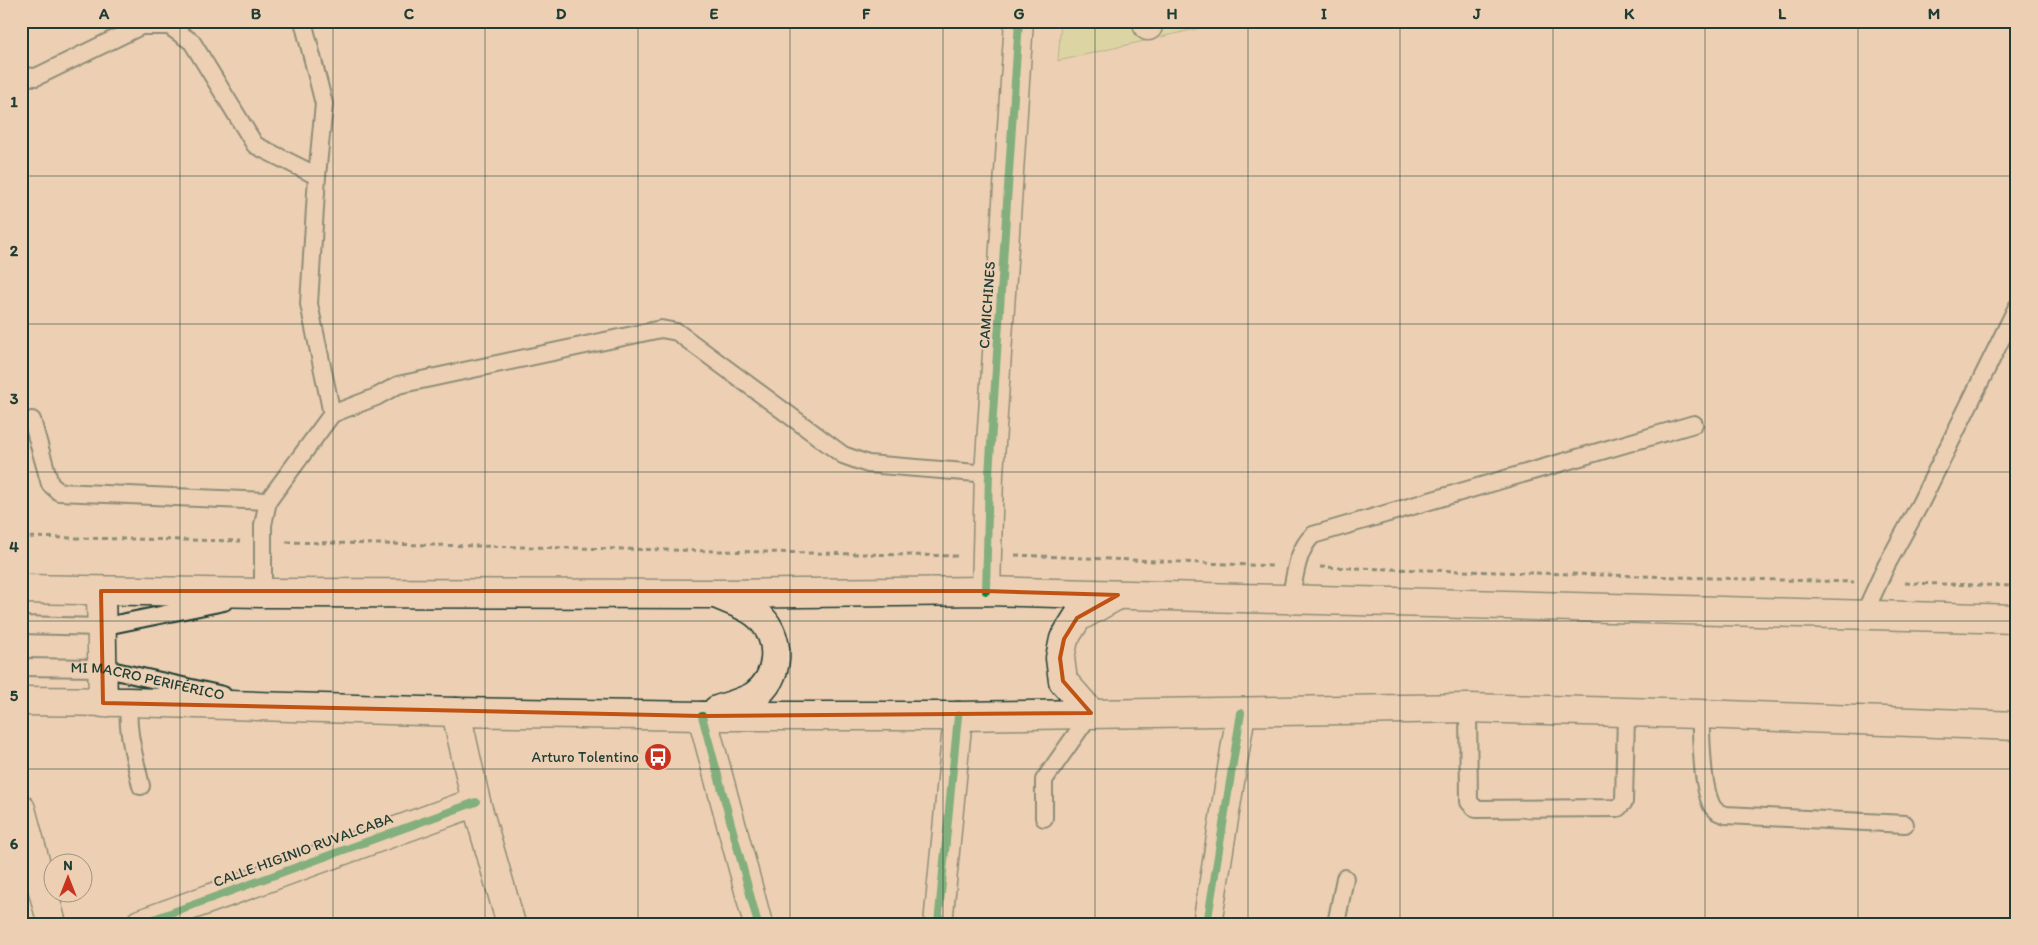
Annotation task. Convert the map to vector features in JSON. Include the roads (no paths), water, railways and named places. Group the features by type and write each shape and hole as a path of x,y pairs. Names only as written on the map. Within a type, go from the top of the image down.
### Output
{"main road":[{"name":"CAMICHINES","path":"986,591 989,474 1019,21"},
{"path":"21,589 263,593 715,594 986,591 2017,619"},
{"path":"101,591 102,668 116,702"},
{"path":"702,716 754,696 769,680 775,663 776,646 771,633 761,617 748,608 715,594"},
{"path":"1091,713 1063,681 1060,658 1064,640 1078,618 1118,595"},
{"path":"21,701 702,716 958,716 1468,708 1626,714 1700,714 2017,726"},
{"path":"456,712 476,802 511,924"},
{"path":"1207,924 1241,713"},
{"path":"702,716 758,924"},
{"path":"938,924 958,716"},
{"name":"CALLE HIGINIO RUVALCABA","path":"140,924 476,802"},
{"path":"21,809 52,924"}],"lane":[{"path":"303,21 324,104 317,176 309,304 332,414"},
{"path":"21,76 36,76 142,26 169,26 192,42 255,145 317,176"},
{"path":"1864,614 2017,307"},
{"path":"21,625 101,627 263,593 263,525 268,501 332,414 376,397 398,385 660,329 677,332 842,455 868,464 989,474"},
{"path":"32,420 50,484 59,492 268,501"},
{"path":"1290,600 1297,567 1305,543 1313,535 1694,424"},
{"name":"MI MACRO PERIFÉRICO","path":"21,667 102,668 272,706"},
{"path":"116,702 128,733 142,786"},
{"path":"1468,708 1469,802 1476,809 1618,808 1622,806 1626,772 1626,714"},
{"path":"1044,818 1044,780 1091,713"},
{"path":"1700,714 1704,773 1711,804 1716,812 1726,815 1905,824"},
{"path":"1336,924 1345,878"}],"place":[{"name":"Arturo Tolentino","path":"658,757"}]}
